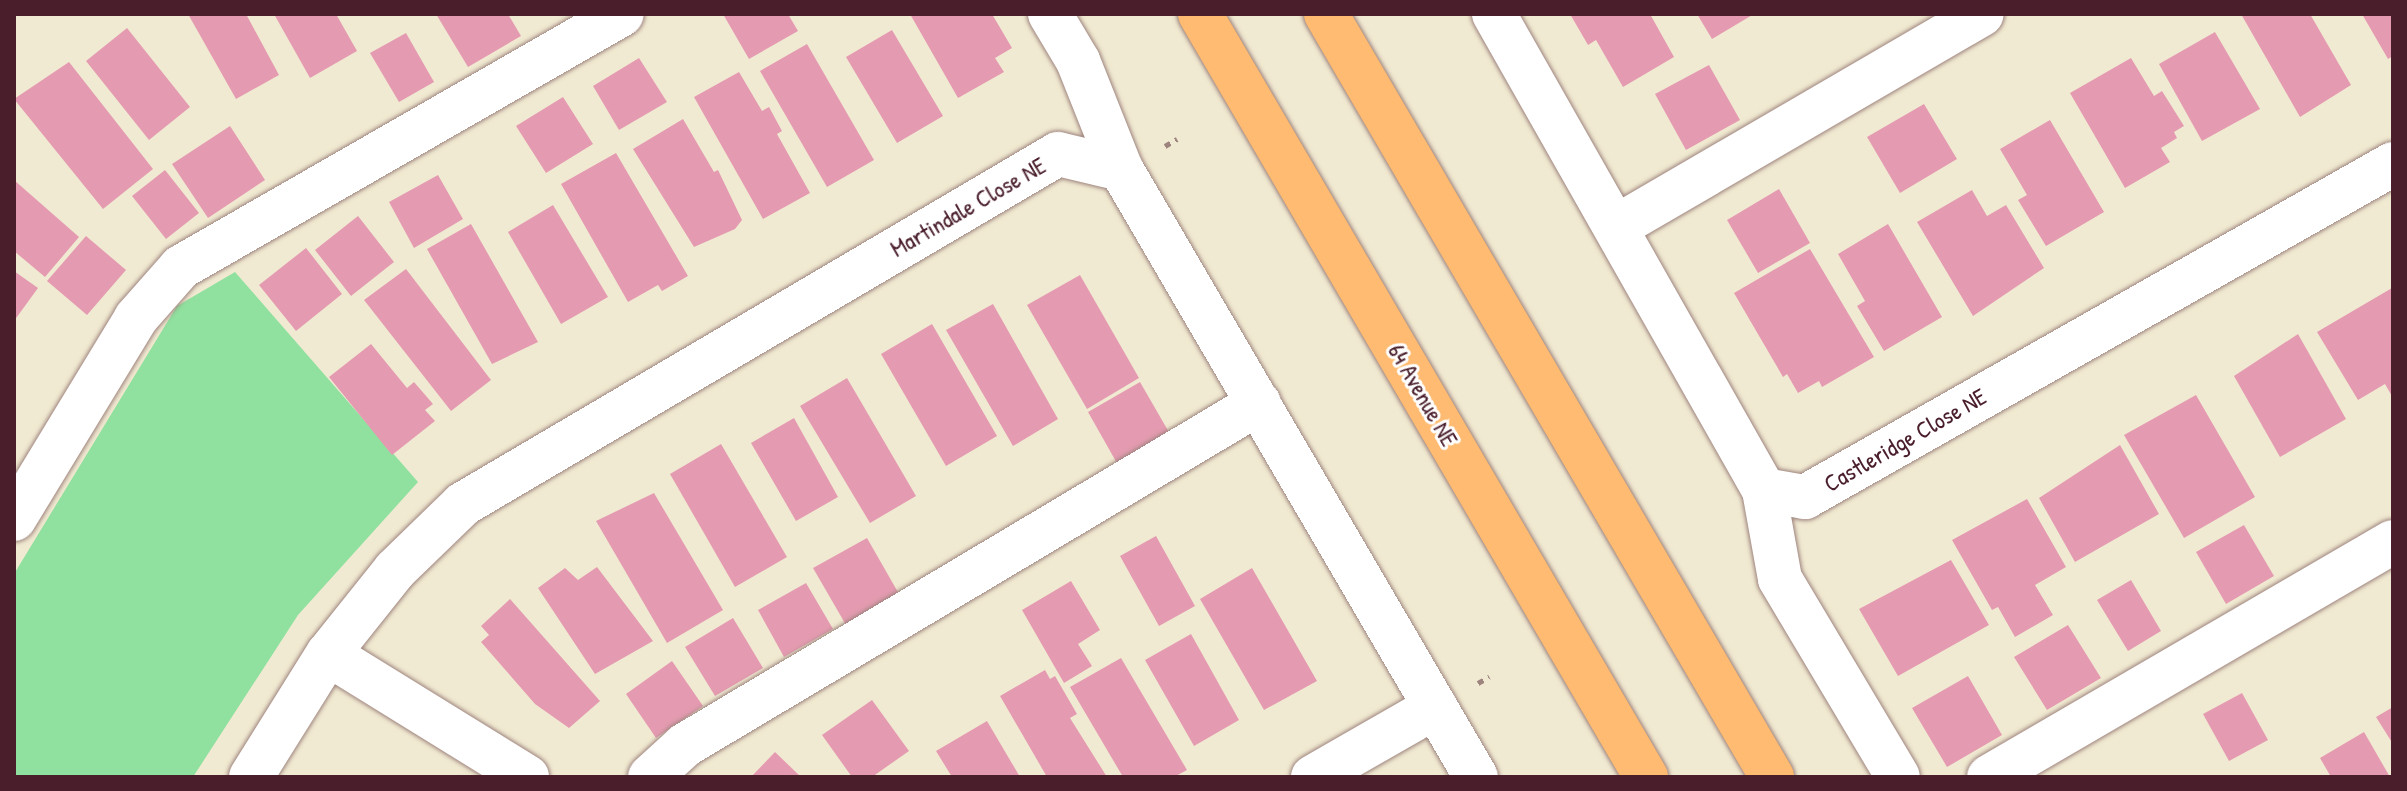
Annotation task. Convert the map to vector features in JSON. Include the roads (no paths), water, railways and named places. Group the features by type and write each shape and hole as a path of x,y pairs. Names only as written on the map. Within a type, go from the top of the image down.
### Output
{"main road":[{"name":"64 Avenue NE","path":"1200,14 1646,777"},
{"path":"1326,14 1772,777"}],"street":[{"path":"14,519 136,318 181,267 622,14"},
{"path":"1050,14 1078,61 1121,169 1476,777"},
{"path":"1494,14 1764,490 1780,579 1898,777"},
{"path":"1616,227 1982,14"},
{"name":"Martindale Close NE","path":"251,777 328,654 395,570 463,504 1058,154 1121,169"},
{"name":"Castleridge Close NE","path":"1764,490 1805,497 2393,164"},
{"path":"650,777 685,745 1259,403"},
{"path":"1989,777 2393,542"},
{"path":"328,654 527,777"},
{"path":"1313,777 1435,707"}]}
